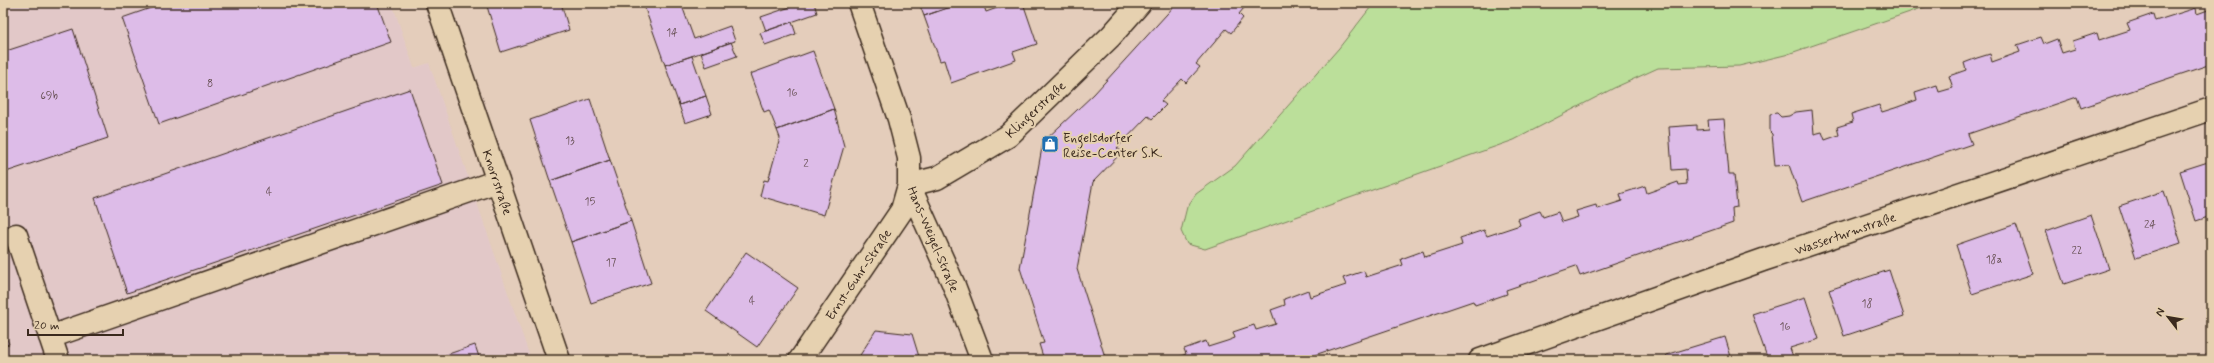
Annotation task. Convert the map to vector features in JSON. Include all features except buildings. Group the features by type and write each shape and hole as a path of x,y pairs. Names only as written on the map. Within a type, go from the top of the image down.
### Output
{"street":[{"name":"Knorrstraße","path":"436,3 559,360"},
{"name":"Hans-Weigel-Straße","path":"858,3 899,119 909,158 909,185 953,282 982,360"},
{"name":"Klingerstraße","path":"909,185 937,178 1008,136 1111,36 1140,3"},
{"name":"Wasserturmstraße","path":"1480,360 1770,258 2211,109"},
{"path":"50,336 498,181"},
{"name":"Ernst-Guhr-Straße","path":"800,360 902,210 909,185"},
{"path":"16,235 58,360"}],"shaded area":[{"path":"3,3 392,3 414,68 429,63 531,360 3,360"}],"green space":[{"path":"1374,3 1936,3 1785,55 1739,66 1658,68 1614,88 1514,140 1205,249 1187,244 1181,231 1187,207 1196,194 1235,166 1339,48"}],"place":[{"name":"Engelsdorfer Reise-Center S.K.","path":"1050,144"}]}
